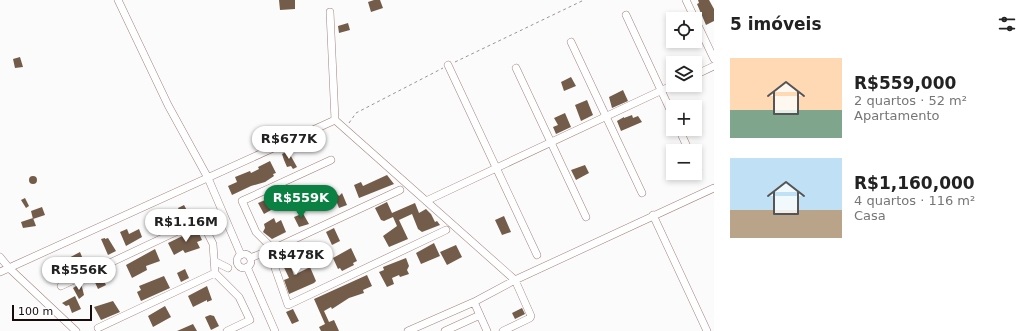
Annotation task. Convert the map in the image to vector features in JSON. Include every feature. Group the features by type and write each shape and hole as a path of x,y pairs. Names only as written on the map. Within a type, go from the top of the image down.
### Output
{"street":[{"path":"118,0 168,105 208,178 241,255"},
{"path":"686,0 692,12"},
{"path":"330,12 335,120 515,280 531,316 530,318 503,331"},
{"path":"626,15 666,101"},
{"path":"702,34 714,59"},
{"path":"571,42 642,193"},
{"path":"448,65 537,256"},
{"path":"702,72 714,66"},
{"path":"516,68 586,217"},
{"path":"426,201 666,88"},
{"path":"0,272 335,120"},
{"path":"331,160 242,201 256,232 274,249 274,268 288,305 446,230"},
{"path":"408,331 474,302 515,280 714,188"},
{"path":"250,258 274,249 400,190"},
{"path":"653,215 707,331"},
{"path":"61,286 201,220 213,244 215,273 239,297 250,320 227,331"},
{"path":"241,255 245,254 250,258"},
{"path":"238,264 237,260 241,255"},
{"path":"0,257 9,268 76,331"},
{"path":"247,267 250,265 250,258"},
{"path":"214,261 228,268 238,264"},
{"path":"238,264 240,267 247,267"},
{"path":"247,267 275,331"},
{"path":"224,282 228,268"},
{"path":"98,328 215,273"},
{"path":"474,302 487,331"},
{"path":"445,331 480,315"}],"path":[{"path":"347,130 349,121 356,113 448,65 584,0"}],"building":[{"path":"279,0 295,0 295,9 280,10"},
{"path":"380,0 383,8 371,12 368,2"},
{"path":"698,0 709,0 714,9 714,21 706,25 702,12 700,12 697,4 699,3"},
{"path":"348,23 350,30 339,33 338,26"},
{"path":"20,57 23,67 15,68 13,59"},
{"path":"571,77 576,86 564,91 561,82"},
{"path":"623,90 628,101 612,108 609,97"},
{"path":"587,100 593,115 581,121 575,105"},
{"path":"565,113 571,127 556,134 553,127 558,125 554,118"},
{"path":"632,115 633,118 638,116 642,122 621,131 617,121"},
{"path":"288,151 297,167 293,169 291,166 287,167 282,154"},
{"path":"270,161 276,173 273,174 274,176 265,182 251,186 232,195 228,186 237,182 235,177 250,171 251,173 259,169 258,167"},
{"path":"585,165 589,173 576,180 571,170"},
{"path":"387,175 394,184 359,198 354,185 361,182 363,186"},
{"path":"31,176 35,176 37,180 35,184 31,184 29,182 29,178"},
{"path":"342,193 347,205 339,208 334,195 337,194 339,196"},
{"path":"277,195 280,205 264,214 258,203"},
{"path":"25,198 29,206 26,208 21,200"},
{"path":"387,202 392,213 415,203 419,213 426,209 431,214 435,222 437,221 440,225 422,232 418,229 412,214 399,220 408,239 389,247 383,236 397,226 393,217 384,221 381,220 375,208"},
{"path":"184,205 190,216 183,219 178,208"},
{"path":"42,207 45,215 33,219 31,211"},
{"path":"301,210 309,224 299,227 294,217 299,215 297,212"},
{"path":"504,216 511,232 502,235 495,220"},
{"path":"33,218 36,226 23,228 21,222"},
{"path":"274,218 276,223 281,220 286,232 272,239 263,232 265,228 264,224"},
{"path":"334,228 340,241 332,245 326,232"},
{"path":"127,229 129,234 139,229 142,237 126,246 120,232"},
{"path":"197,229 202,240 197,242 200,248 185,253 183,250 174,255 168,243"},
{"path":"108,238 116,251 108,255 101,239"},
{"path":"434,243 440,256 421,264 416,253"},
{"path":"456,245 462,257 447,265 440,252"},
{"path":"351,248 357,261 353,263 354,265 342,271 340,268 338,269 333,258"},
{"path":"155,249 160,261 146,266 147,270 132,278 126,265"},
{"path":"285,251 294,275 310,267 316,281 289,294 284,280 289,278 279,257 281,256 280,253"},
{"path":"80,252 85,264 69,273 63,261"},
{"path":"406,258 409,266 407,270 409,274 400,277 399,275 392,278 394,284 387,287 379,272 384,270 383,267"},
{"path":"185,269 189,278 181,282 177,273"},
{"path":"101,275 106,285 98,289 93,278"},
{"path":"367,275 372,286 363,290 364,293 349,298 332,309 331,307 324,311 329,322 334,320 339,331 321,331 319,327 325,324 314,299"},
{"path":"164,276 170,288 141,301 137,292 141,290 139,286"},
{"path":"81,283 84,295 79,299 73,288"},
{"path":"207,286 212,300 207,302 207,300 193,307 188,296"},
{"path":"75,296 81,309 72,313 69,305 66,306 62,303"},
{"path":"113,301 120,312 101,320 94,307"},
{"path":"165,306 171,317 153,327 148,316"},
{"path":"522,308 525,314 515,319 512,313"},
{"path":"293,309 299,321 292,324 286,312"},
{"path":"210,315 214,316 219,326 211,330 205,317"},
{"path":"193,324 197,331 177,331"}]}
